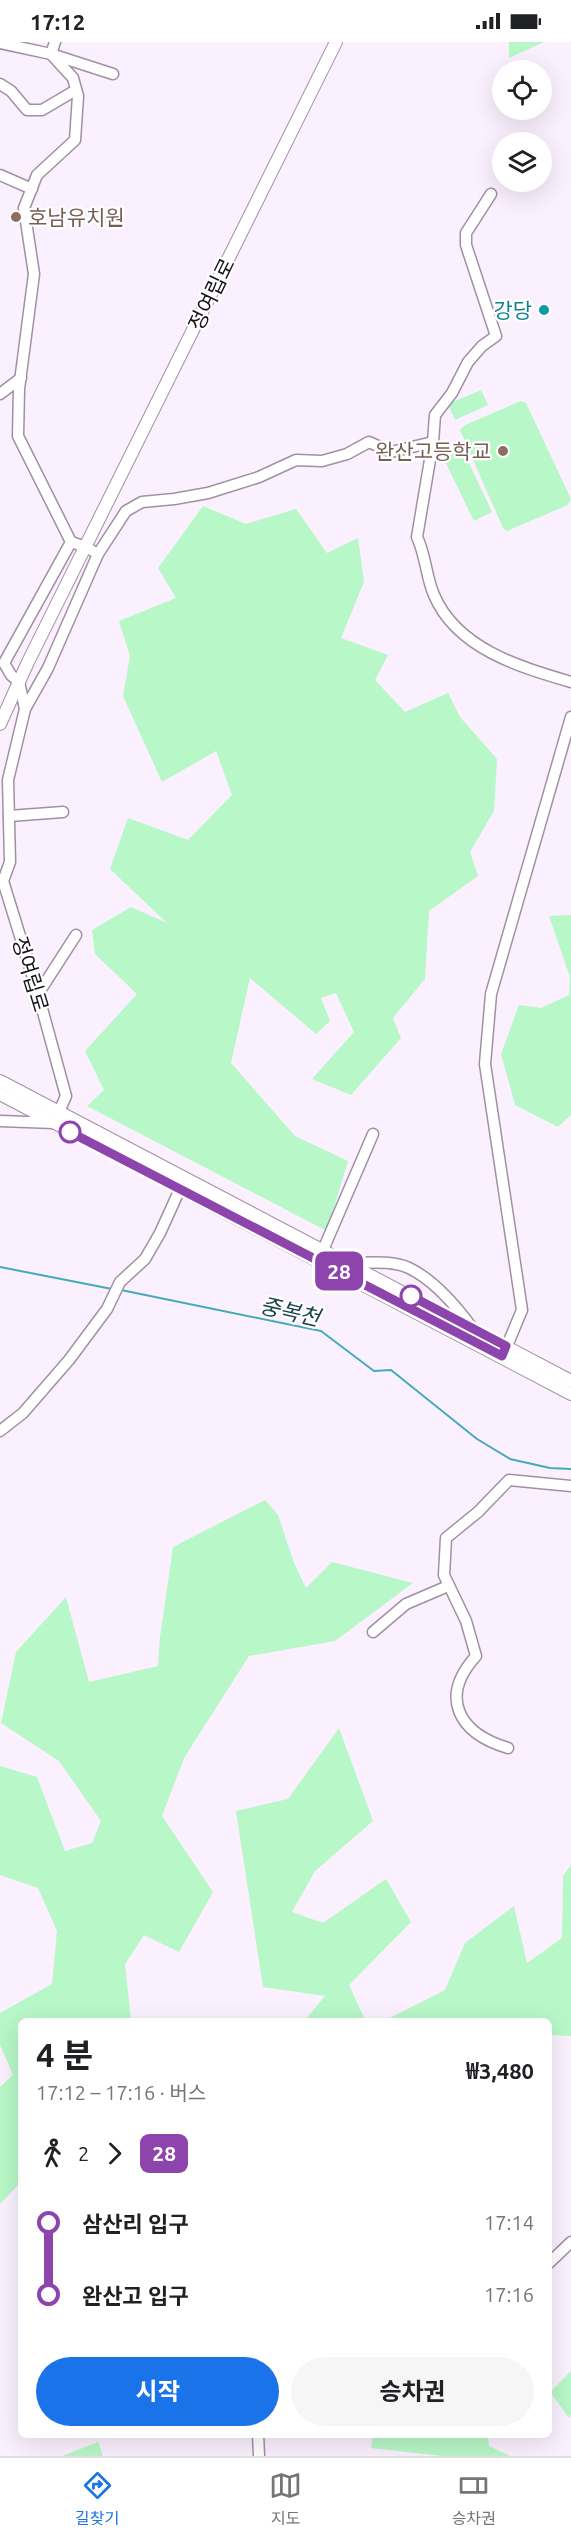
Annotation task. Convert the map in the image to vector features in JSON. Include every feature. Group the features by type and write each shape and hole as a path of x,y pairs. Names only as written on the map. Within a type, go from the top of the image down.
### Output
{"street":[{"path":"51,54 55,42"},
{"name":"정여립로","path":"0,724 336,42"},
{"path":"0,43 51,54 112,74"},
{"path":"51,54 73,78 76,90 75,140 37,175 24,208 34,274 21,378 18,436 71,542 98,554"},
{"path":"0,84 11,91 27,110 42,110 76,90"},
{"path":"0,175 32,189"},
{"path":"491,194 466,233 466,245 496,336 482,346 468,362 452,393 435,415 433,442 417,537 424,552 433,594 441,609 469,640 531,670 571,682"},
{"path":"0,394 21,378"},
{"name":"정여립로","path":"56,1118 66,1096 38,994 3,881 10,862 8,780 25,709 48,668 98,554 126,511 141,502 208,493 259,477 296,460 322,461 346,454 369,442 391,452 433,442"},
{"path":"25,709 19,682 11,675 4,663 71,542"},
{"path":"504,1351 522,1310 485,1064 491,994 571,717"},
{"path":"9,816 63,812"},
{"path":"38,994 76,935"},
{"path":"0,1081 56,1118 180,1189 504,1351 571,1381"},
{"path":"0,1094 56,1118 349,1263 473,1329 571,1394"},
{"path":"0,1121 56,1118"},
{"path":"323,1251 373,1134"},
{"path":"0,1431 23,1413 69,1360 110,1302 120,1282 145,1259 180,1189"},
{"path":"349,1263 380,1263 408,1268 432,1285 464,1316 473,1329"},
{"path":"508,1748 490,1742 470,1728 460,1712 456,1690 463,1671 476,1656 466,1621 444,1575 446,1538 478,1512 508,1480 571,1486"},
{"path":"373,1632 406,1604 448,1586"},
{"path":"552,2260 571,2242"},
{"path":"258,2438 259,2456"}],"green space":[{"path":"509,42 544,42 509,58"},
{"path":"481,390 488,405 455,420 448,404"},
{"path":"521,401 526,403 571,499 568,505 507,531 503,528 460,430 465,425"},
{"path":"460,444 492,512 474,521 441,453"},
{"path":"203,506 246,524 296,509 327,553 358,538 364,582 341,638 388,655 375,680 405,712 448,693 460,717 497,759 494,811 470,852 478,876 429,911 425,979 393,1018 401,1038 351,1095 312,1079 354,1032 336,993 321,998 330,1021 316,1034 250,978 231,1063 295,1136 348,1161 327,1231 87,1106 104,1090 85,1051 137,994 95,954 92,930 131,907 167,923 110,869 128,818 188,840 232,795 216,751 162,782 123,696 130,656 119,621 176,598 158,568"},
{"path":"571,915 571,1115 558,1127 515,1105 501,1054 519,1005 541,1008 569,995 570,977 549,916"},
{"path":"265,1500 278,1515 294,1563 306,1588 332,1562 413,1583 335,1641 249,1656 184,1758 162,1816 213,1892 179,1952 144,1935 125,1964 131,2018 18,2018 18,2185 0,2204 0,2087 13,2075 0,2045 0,2013 52,1984 57,1931 38,1888 0,1875 0,1766 37,1777 65,1851 92,1843 101,1821 59,1761 1,1723 16,1652 66,1597 89,1682 158,1666 173,1547"},
{"path":"339,1728 373,1821 315,1871 292,1912 323,1923 386,1879 411,1922 349,1985 364,2018 307,2018 325,1996 263,1987 236,1811 288,1799"},
{"path":"571,1865 571,2036 552,2035 552,2018 390,2018 445,1990 465,1943 514,1906 527,1963 562,1938 563,1876"},
{"path":"571,2371 571,2415 569,2418 552,2395 552,2390"},
{"path":"373,2438 488,2438 489,2446 510,2456 442,2456 371,2448"},
{"path":"98,2442 103,2456 62,2456"}],"waterway":[{"name":"중복천","path":"0,1267 112,1289"},
{"name":"중복천","path":"121,1290 321,1331 374,1371 391,1370 477,1439 510,1459 550,1468 571,1469"}],"bus line":[{"name":"28","path":"70,1132 502,1356 506,1346 411,1296"}],"place":[{"name":"호남유치원","path":"16,217"},
{"name":"강당","path":"544,310"},
{"name":"완산고등학교","path":"503,451"}]}
